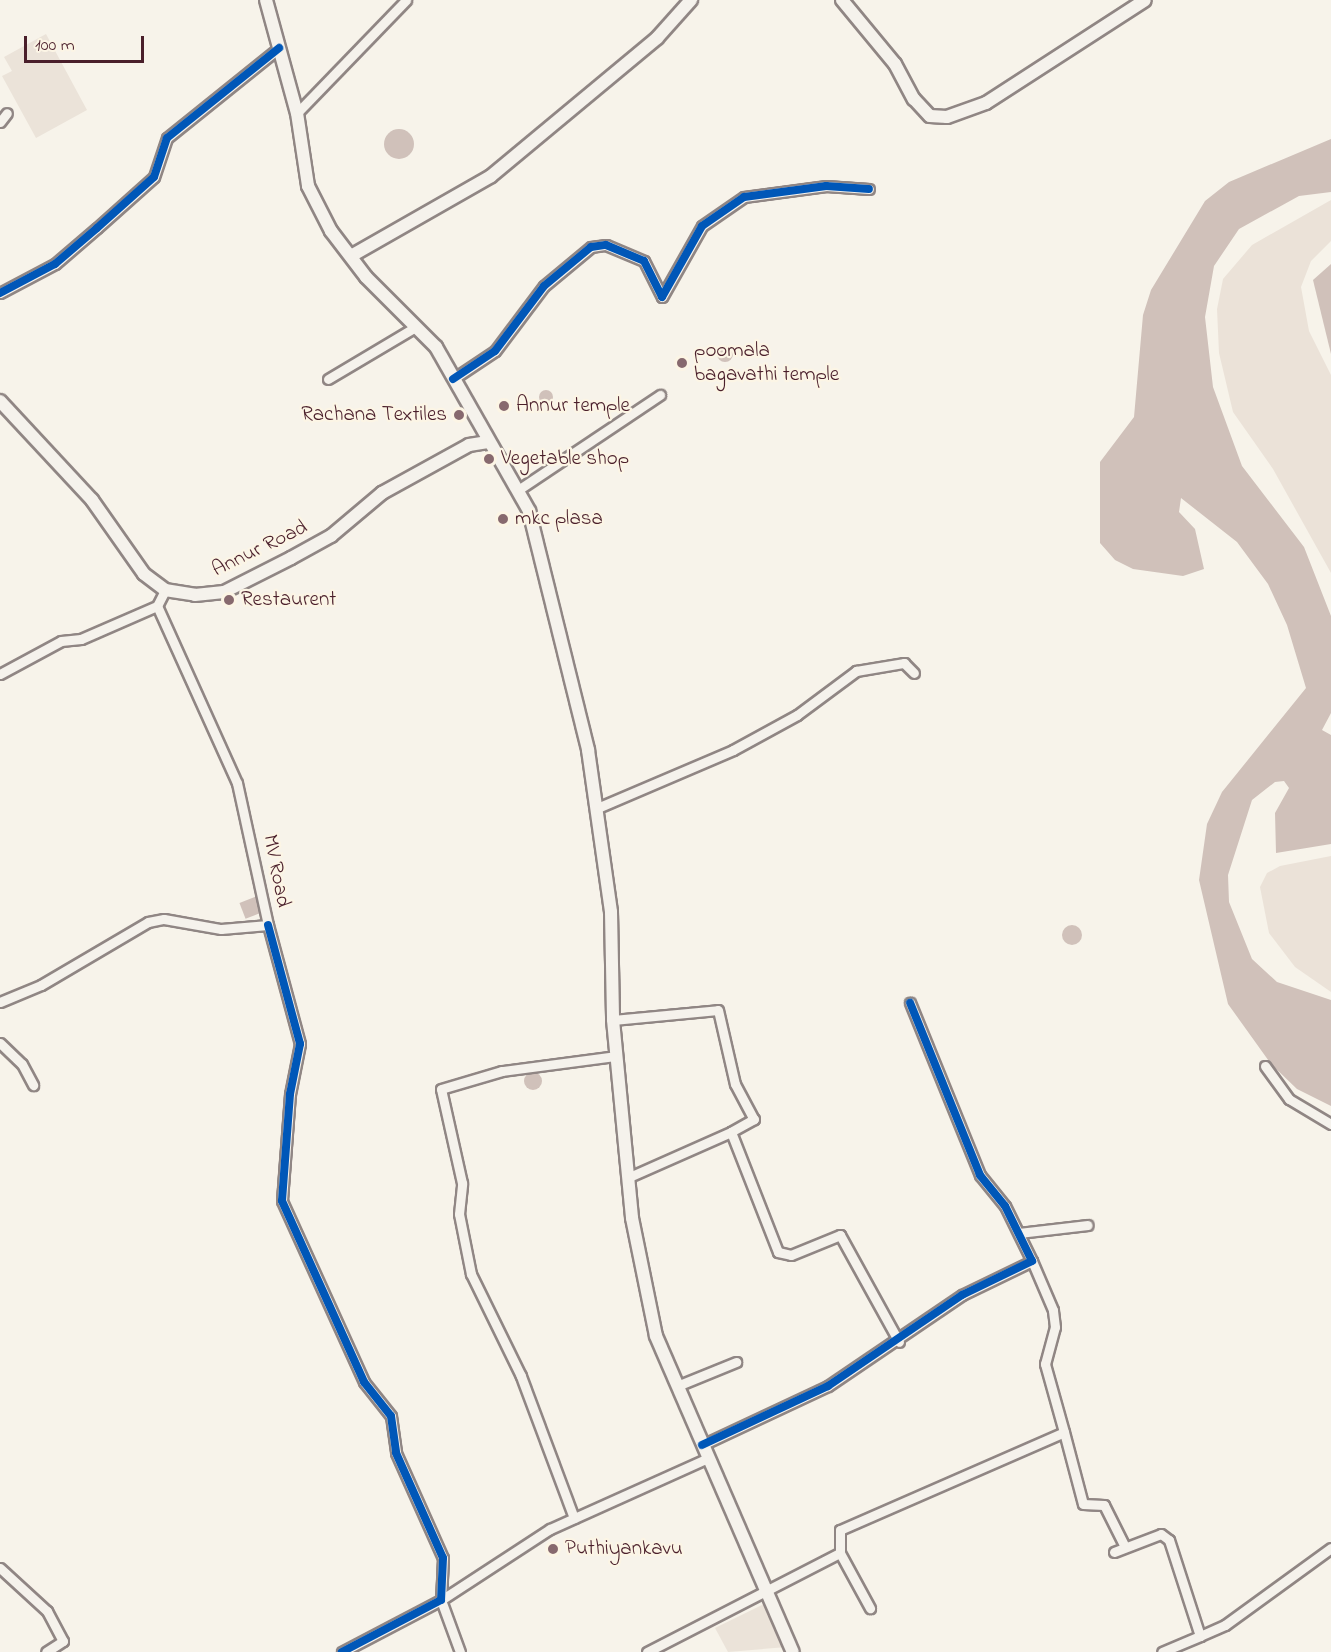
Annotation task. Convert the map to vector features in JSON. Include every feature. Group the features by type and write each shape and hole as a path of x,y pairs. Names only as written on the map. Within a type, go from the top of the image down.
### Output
{"main road":[{"path":"266,0 297,113 308,186 351,256 414,328 436,347 529,511 573,677 611,912 613,1020 627,1178 656,1336 702,1445 768,1588 793,1652"},
{"path":"351,256 491,176 657,38 691,0"},
{"path":"842,0 895,64 914,99 930,116 947,117 986,103 1145,0"},
{"path":"0,401 92,500 144,574 165,590"},
{"name":"Annur Road","path":"165,590 224,592 331,536 382,493 469,445 488,442"}],"street":[{"path":"297,113 406,0"},
{"path":"0,293 55,264 97,228 154,177 167,138 279,48"},
{"path":"0,122 7,113"},
{"path":"453,379 495,351 543,286 591,247 613,246 644,261 662,297 702,226 744,198 826,186 869,189"},
{"path":"328,379 414,328"},
{"path":"518,490 660,395"},
{"path":"0,674 61,641 81,639 157,606 165,590"},
{"name":"MV Road","path":"0,1002 41,985 148,922 164,919 221,929 268,925 237,783 157,606"},
{"path":"595,809 733,750 797,715 856,671 904,663 914,673"},
{"path":"268,925 300,1044 290,1094 282,1202 364,1382 391,1416 396,1454 443,1558 441,1600 460,1652"},
{"path":"910,1003 980,1175 1019,1233 1053,1311 1055,1327 1045,1364 1083,1504 1104,1505 1125,1547"},
{"path":"613,1020 718,1010 735,1084 754,1119 731,1132 627,1178"},
{"path":"0,1043 22,1064 33,1085"},
{"path":"574,1518 533,1405 471,1274 459,1214 462,1183 441,1089 502,1071 616,1056"},
{"path":"1265,1066 1289,1099 1331,1124"},
{"path":"731,1132 778,1252 791,1255 840,1235 898,1342"},
{"path":"1019,1233 1088,1225"},
{"path":"702,1445 828,1386 898,1342 962,1295 1032,1261"},
{"path":"677,1386 736,1362"},
{"path":"870,1608 840,1553 840,1530 1064,1432"},
{"path":"342,1652 441,1600 574,1518 708,1458"},
{"path":"1114,1552 1161,1534 1170,1540 1200,1636"},
{"path":"1162,1652 1225,1625 1331,1548"},
{"path":"647,1652 840,1553"},
{"path":"0,1568 47,1611 63,1641 46,1652"}],"shaded area":[{"path":"46,34 87,110 36,138 2,76 12,71 4,57"},
{"path":"399,129 405,130 413,138 413,150 405,158 399,159 393,158 385,150 384,144 385,138 393,130"},
{"path":"1331,139 1331,192 1299,196 1239,229 1214,266 1205,317 1213,387 1242,466 1304,547 1331,616 1331,713 1322,730 1331,735 1331,844 1276,853 1275,813 1289,788 1284,781 1275,782 1252,800 1228,875 1229,902 1252,959 1277,982 1331,1000 1331,1106 1297,1089 1271,1064 1228,1004 1199,880 1207,824 1222,792 1306,688 1287,625 1268,584 1237,542 1181,498 1179,512 1195,529 1204,569 1183,576 1133,569 1115,560 1100,543 1100,462 1134,417 1143,315 1151,290 1205,201 1229,182"},
{"path":"1331,200 1331,241 1311,261 1301,287 1309,331 1331,375 1331,573 1273,469 1233,412 1219,353 1217,309 1223,279 1252,245"},
{"path":"1331,264 1331,354 1313,280"},
{"path":"725,346 731,348 733,354 731,360 725,362 719,360 717,354 719,348"},
{"path":"546,390 551,392 553,397 551,402 546,404 541,402 539,397 541,392"},
{"path":"1331,856 1331,992 1295,967 1269,933 1260,887 1267,873 1280,866"},
{"path":"260,895 266,911 246,919 239,903"},
{"path":"1072,925 1079,928 1082,935 1079,942 1072,945 1065,942 1062,935 1065,928"},
{"path":"529,1072 537,1072 542,1077 540,1088 529,1090 524,1085 524,1077"},
{"path":"768,1602 787,1647 728,1652 715,1628"}],"cycle path":[{"path":"0,293 55,264 97,228 154,177 167,138 279,48"},
{"path":"453,379 495,351 544,286 591,247 606,245 644,261 662,297 702,226 744,197 826,186 869,189"},
{"path":"268,925 300,1044 290,1094 282,1201 364,1382 391,1416 396,1453 443,1558 441,1600 342,1652"},
{"path":"702,1445 828,1386 962,1295 1032,1261 1005,1206 980,1175 910,1003"}],"place":[{"name":"poomala bagavathi temple","path":"682,363"},
{"name":"Annur temple","path":"504,406"},
{"name":"Rachana Textiles","path":"459,415"},
{"name":"Vegetable shop","path":"489,459"},
{"name":"mkc plasa","path":"503,519"},
{"name":"Restaurent","path":"229,600"},
{"name":"Puthiyankavu","path":"553,1549"}]}
